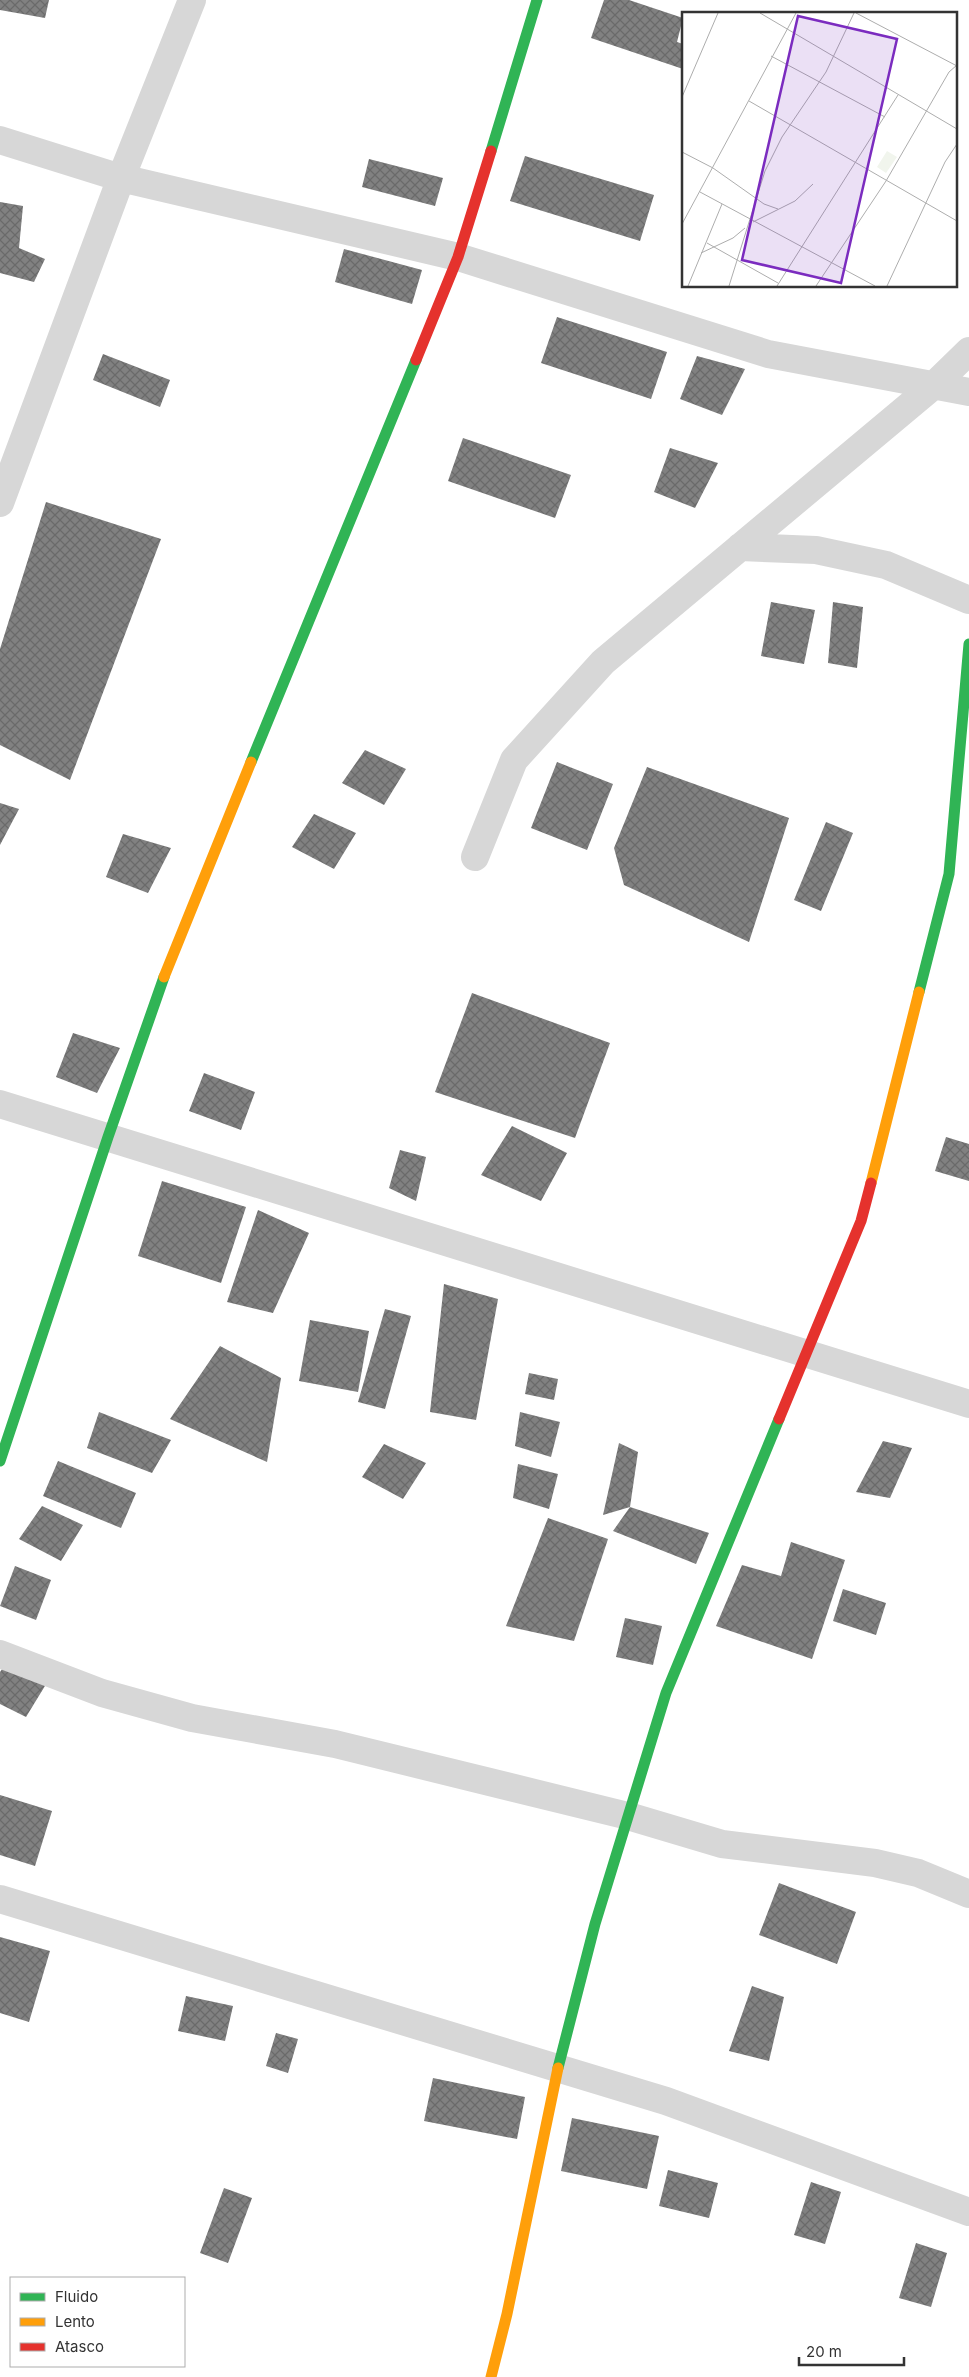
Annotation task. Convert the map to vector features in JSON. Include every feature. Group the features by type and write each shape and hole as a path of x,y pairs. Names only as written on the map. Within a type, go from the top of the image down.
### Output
{"street":[{"path":"0,502 121,178 192,0"},
{"path":"0,1461 108,1137 169,964 458,258 537,0"},
{"path":"0,140 121,178 458,258 768,354 969,392"},
{"path":"475,857 514,760 603,662 933,386 969,351"},
{"path":"740,547 816,550 886,565 969,600"},
{"path":"491,2377 507,2314 558,2068 595,1924 666,1693 861,1222 949,874 969,644"},
{"path":"0,1104 969,1404"},
{"path":"0,1654 102,1693 192,1718 335,1744 628,1816 722,1844 875,1863 918,1873 969,1894"},
{"path":"0,1899 666,2101 969,2212"}],"building":[{"path":"0,0 49,0 45,18 0,10"},
{"path":"604,0 629,0 682,18 677,42 682,44 682,69 591,38"},
{"path":"525,156 654,195 640,241 510,201"},
{"path":"369,159 443,178 435,206 362,187"},
{"path":"0,202 23,206 19,248 45,259 34,282 0,273"},
{"path":"344,249 422,270 412,304 335,282"},
{"path":"557,317 667,352 651,399 541,363"},
{"path":"103,354 170,380 160,407 93,380"},
{"path":"697,356 745,369 722,415 680,399"},
{"path":"463,438 571,475 555,518 448,481"},
{"path":"670,448 718,463 695,508 654,492"},
{"path":"46,502 161,539 70,780 0,745 0,649"},
{"path":"771,602 815,610 804,664 761,656"},
{"path":"833,602 863,607 857,668 828,663"},
{"path":"365,750 406,769 384,805 342,783"},
{"path":"557,762 613,784 587,850 531,828"},
{"path":"647,767 789,818 749,942 624,885 614,848"},
{"path":"0,803 19,809 0,845"},
{"path":"314,814 356,833 334,869 292,847"},
{"path":"826,822 853,833 821,911 794,900"},
{"path":"123,834 171,848 148,893 106,877"},
{"path":"472,993 610,1043 575,1138 435,1092"},
{"path":"73,1033 120,1048 97,1093 56,1077"},
{"path":"204,1073 255,1092 241,1130 189,1111"},
{"path":"512,1126 567,1153 541,1201 481,1175"},
{"path":"946,1137 969,1144 969,1181 935,1171"},
{"path":"400,1150 426,1157 416,1201 389,1188"},
{"path":"162,1181 246,1207 221,1283 138,1256"},
{"path":"258,1210 309,1233 273,1313 227,1302"},
{"path":"444,1284 498,1299 476,1420 430,1412"},
{"path":"385,1309 411,1316 385,1409 358,1402"},
{"path":"310,1320 369,1331 358,1392 299,1381"},
{"path":"220,1346 281,1378 267,1462 170,1419"},
{"path":"529,1373 558,1379 554,1400 525,1394"},
{"path":"99,1412 171,1440 152,1473 87,1448"},
{"path":"520,1412 560,1422 551,1457 515,1446"},
{"path":"883,1441 912,1448 890,1498 856,1492"},
{"path":"619,1443 638,1452 630,1507 603,1515"},
{"path":"384,1444 426,1463 403,1499 362,1477"},
{"path":"58,1461 136,1493 121,1528 43,1496"},
{"path":"518,1464 558,1474 549,1509 513,1498"},
{"path":"42,1506 83,1525 61,1561 19,1539"},
{"path":"630,1507 709,1533 696,1564 613,1531"},
{"path":"548,1518 608,1539 574,1641 506,1626"},
{"path":"791,1542 845,1560 812,1659 716,1626 742,1565 781,1576"},
{"path":"15,1566 51,1580 36,1620 0,1606"},
{"path":"843,1589 886,1603 876,1635 833,1621"},
{"path":"625,1618 662,1626 653,1665 616,1657"},
{"path":"7,1662 48,1681 26,1717 0,1704 0,1672"},
{"path":"0,1795 52,1811 35,1866 0,1855"},
{"path":"779,1883 856,1912 837,1964 759,1935"},
{"path":"0,1937 50,1951 29,2022 0,2013"},
{"path":"752,1986 784,1997 769,2061 729,2051"},
{"path":"186,1996 233,2006 225,2041 178,2031"},
{"path":"276,2033 298,2039 288,2073 266,2066"},
{"path":"433,2078 525,2097 517,2139 424,2121"},
{"path":"572,2118 659,2136 647,2189 561,2171"},
{"path":"668,2170 718,2183 709,2218 659,2206"},
{"path":"811,2182 841,2192 825,2244 794,2235"},
{"path":"224,2188 252,2198 228,2263 200,2253"},
{"path":"916,2243 947,2253 931,2307 899,2298"}],"traffic: fast":[{"path":"491,151 537,0"},
{"path":"251,762 416,360"},
{"path":"919,992 949,874 969,644"},
{"path":"0,1461 108,1137 164,977"},
{"path":"558,2068 595,1924 666,1693 779,1419"}],"traffic: slow":[{"path":"164,977 251,762"},
{"path":"871,1183 919,992"},
{"path":"491,2377 507,2314 558,2068"}],"traffic: jam":[{"path":"416,360 458,257 491,151"},
{"path":"779,1419 861,1221 871,1183"}]}
